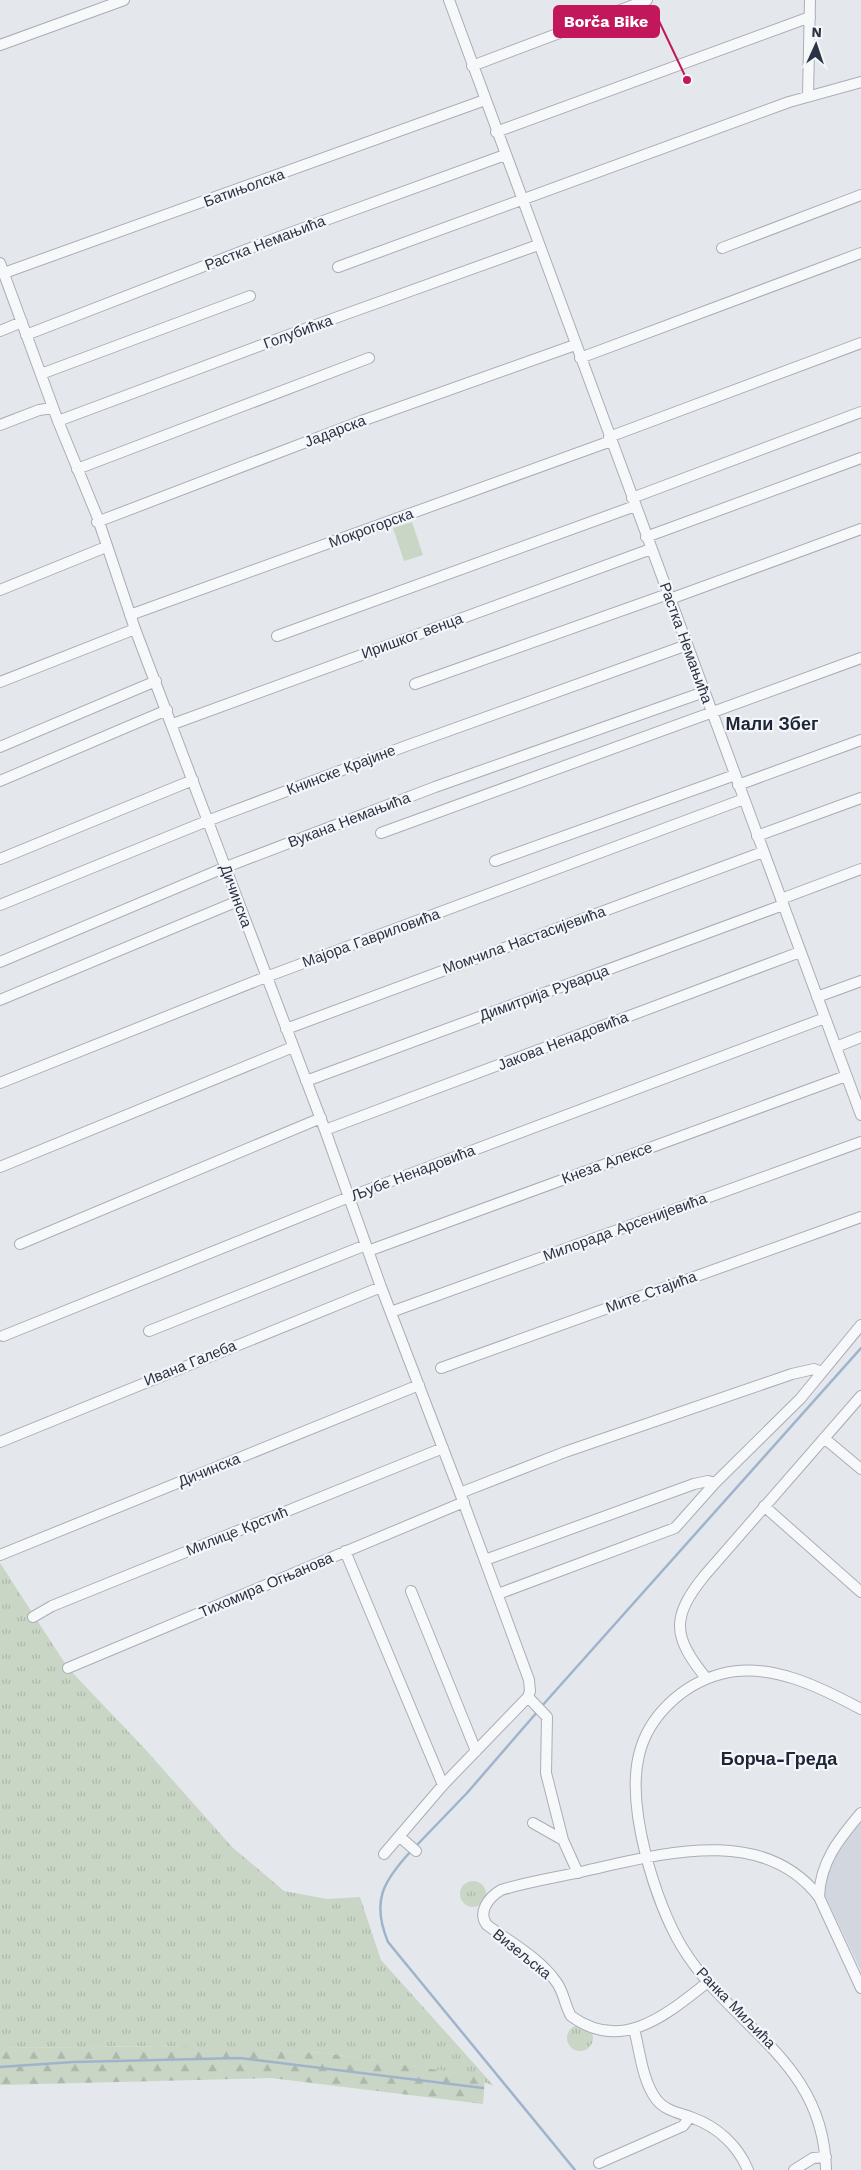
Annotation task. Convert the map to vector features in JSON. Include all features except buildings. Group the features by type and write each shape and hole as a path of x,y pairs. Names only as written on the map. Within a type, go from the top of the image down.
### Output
{"street":[{"path":"0,45 124,0"},
{"name":"Растка Немањића","path":"449,0 521,200 861,1113"},
{"path":"472,66 648,0"},
{"path":"808,96 810,0"},
{"path":"496,132 810,18"},
{"path":"338,267 808,96 861,82"},
{"name":"Батињолска","path":"2,268 485,100"},
{"name":"Растка Немањића","path":"26,335 279,237 505,156"},
{"path":"722,248 861,195"},
{"name":"Голубићка","path":"58,421 310,327 538,245"},
{"path":"580,358 861,254"},
{"name":"Дичинска","path":"2,268 53,408 97,516 97,522 135,630 173,724 207,821 321,1118 381,1287 498,1594 526,1671 531,1696"},
{"path":"40,374 250,296"},
{"path":"0,331 22,322"},
{"name":"Мокрогорска","path":"130,615 610,439 861,343"},
{"name":"Јадарска","path":"97,522 348,426 575,344"},
{"path":"77,469 369,358"},
{"path":"0,425 39,410 53,408"},
{"path":"277,636 634,502 861,412"},
{"path":"646,537 861,458"},
{"path":"415,684 861,529"},
{"path":"0,590 106,547"},
{"name":"Иришког венца","path":"173,724 651,549"},
{"path":"0,682 135,630"},
{"name":"Книнске Крајине","path":"0,905 207,821 406,746 687,645"},
{"path":"381,832 861,658"},
{"path":"0,747 156,681"},
{"name":"Вукана Немањића","path":"0,962 226,867 435,787 704,692"},
{"path":"0,781 167,710"},
{"path":"738,785 861,740"},
{"path":"495,860 735,775"},
{"path":"0,860 193,780"},
{"path":"757,836 861,798"},
{"name":"Мајора Гавриловића","path":"0,1083 266,977 744,799"},
{"name":"Момчила Настасијевића","path":"286,1029 763,852"},
{"name":"Димитрија Руварца","path":"306,1081 782,902 861,869"},
{"path":"0,1000 238,901"},
{"name":"Јакова Ненадовића","path":"325,1130 800,952"},
{"path":"817,997 861,980"},
{"name":"Љубе Ненадовића","path":"3,1336 349,1197 825,1018"},
{"path":"836,1047 861,1037"},
{"path":"0,1167 293,1047"},
{"name":"Кнеза Алексе","path":"367,1248 846,1076"},
{"path":"20,1244 321,1118"},
{"name":"Милорада Арсенијевића","path":"391,1312 861,1142"},
{"name":"Мите Стајића","path":"441,1368 861,1217"},
{"path":"149,1332 367,1248"},
{"name":"Ивана Галеба","path":"0,1442 381,1287"},
{"path":"498,1594 669,1532 675,1528 715,1483 800,1399 861,1325"},
{"name":"Тихомира Огњанова","path":"68,1668 345,1552 462,1497 565,1452 792,1374 814,1369 822,1372"},
{"name":"Дичинска","path":"0,1555 419,1385"},
{"path":"706,1678 682,1645 679,1627 681,1614 691,1591 861,1396"},
{"path":"824,1438 861,1469"},
{"name":"Милице Крстић","path":"33,1617 52,1606 443,1448"},
{"path":"485,1560 694,1484 708,1481 715,1483"},
{"path":"764,1506 861,1592"},
{"path":"345,1552 443,1785"},
{"path":"410,1591 476,1751"},
{"name":"Ранка Миљића","path":"826,2170 826,2157 817,2118 795,2074 772,2046 708,1982 693,1963 673,1930 646,1857 637,1793 639,1754 652,1725 660,1714 686,1689 706,1678 727,1672 760,1671 818,1687 861,1709"},
{"path":"384,1854 443,1785 531,1696 545,1712 547,1723 546,1774 563,1840 578,1873"},
{"path":"819,1897 820,1884 829,1856 836,1843 861,1813"},
{"path":"533,1823 563,1840"},
{"path":"400,1837 412,1848"},
{"name":"Визељска","path":"708,1982 662,2016 634,2029 608,2031 574,2017 552,1976 530,1956 487,1925 483,1919 483,1912 489,1900 501,1890 646,1857 701,1850 724,1851 761,1857 782,1864 796,1873 819,1897 861,1988"},
{"path":"634,2029 649,2085 656,2099 666,2108 706,2123 723,2136 736,2149 748,2170"},
{"path":"599,2163 683,2126 690,2117"},
{"path":"794,2170 813,2158 826,2157"}],"shaded area":[{"path":"861,1821 861,1971 824,1893 828,1870 838,1849"}],"green space":[{"path":"412,522 423,555 404,561 393,528"},
{"path":"0,1563 68,1668 145,1749 232,1847 284,1891 327,1899 360,1897 381,1960 494,2086 463,2074 324,2053 168,2046 0,2048"},
{"path":"473,1881 482,1885 486,1894 482,1903 473,1907 464,1903 460,1894 464,1885"},
{"path":"580,2025 589,2029 593,2038 589,2047 580,2051 571,2047 567,2038 571,2029"},
{"path":"185,2046 324,2053 485,2077 483,2104 271,2078 0,2085 0,2048"}],"waterway":[{"path":"541,1707 861,1348"},
{"path":"416,1846 467,1793 538,1711"},
{"path":"412,1850 387,1882 380,1903 380,1915 388,1942 575,2170"},
{"path":"0,2067 73,2062 240,2058 483,2088"}],"place":[{"name":"Borča Bike","path":"687,80"}],"district":[{"name":"Мали Збег","path":"772,724"},
{"name":"Борча-Греда","path":"779,1759"}]}
